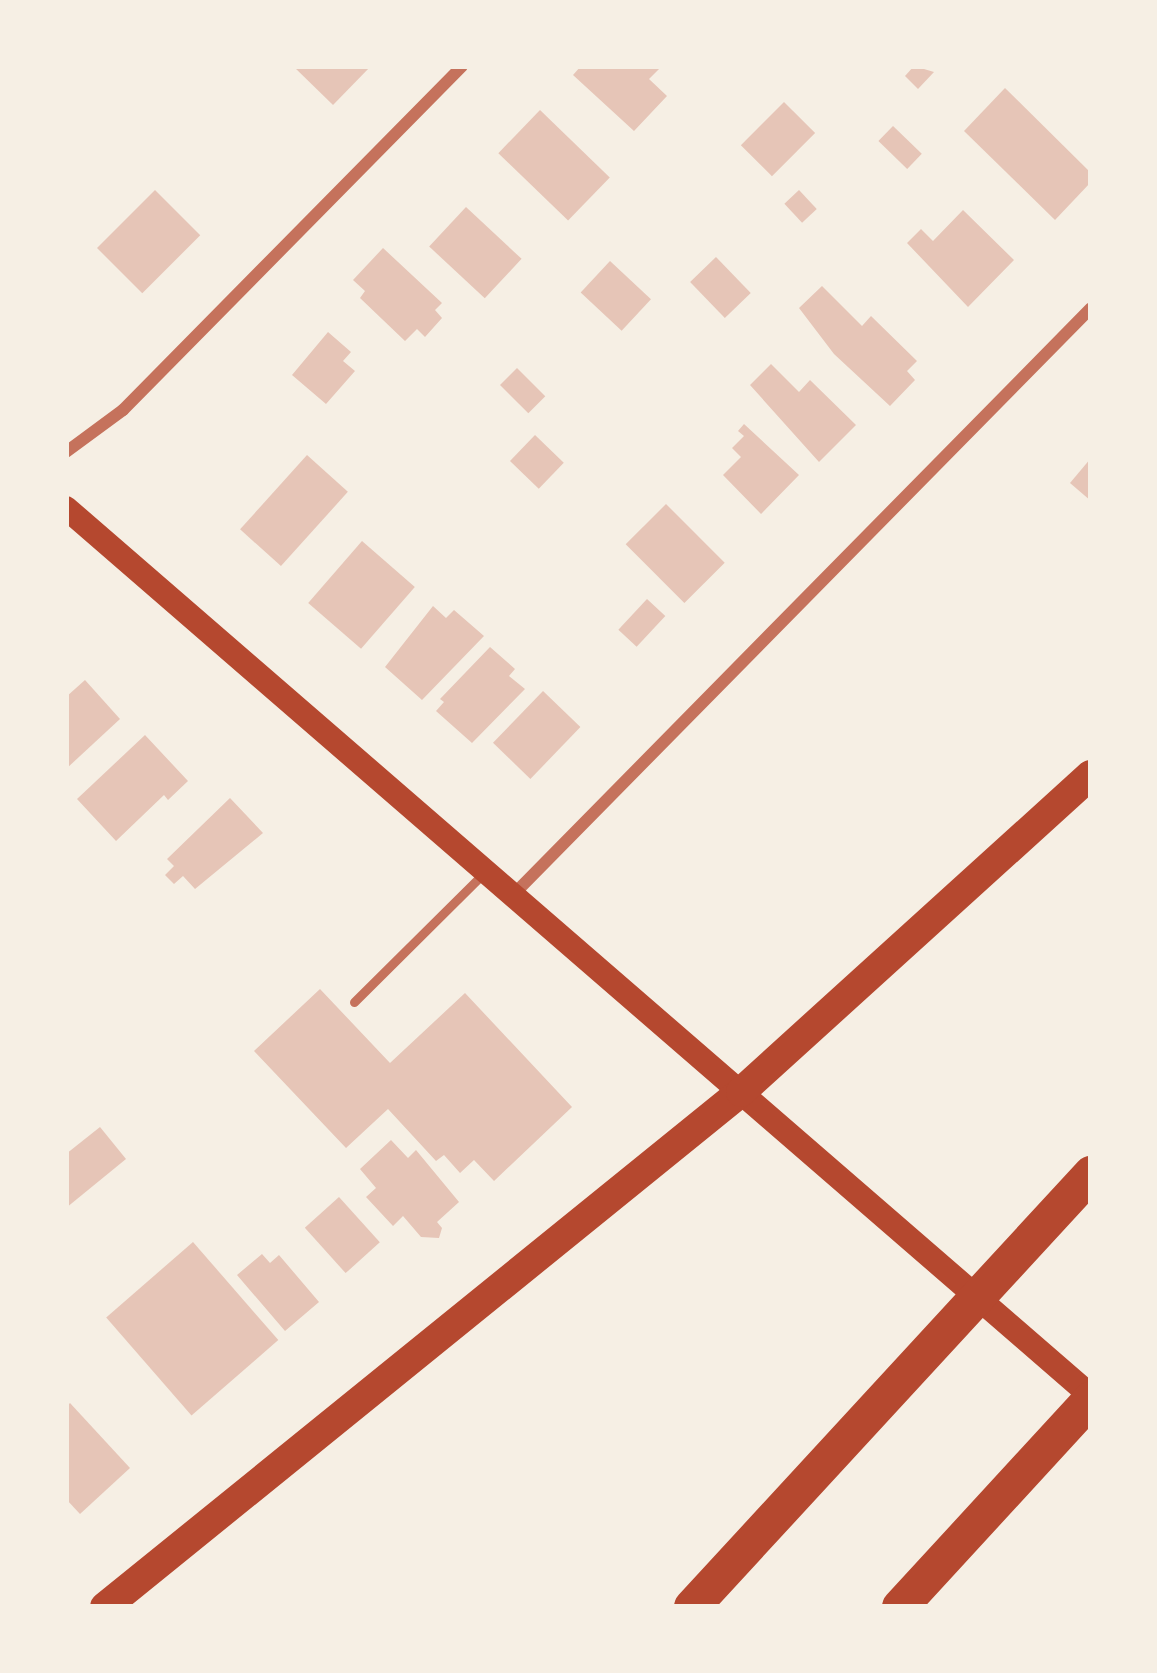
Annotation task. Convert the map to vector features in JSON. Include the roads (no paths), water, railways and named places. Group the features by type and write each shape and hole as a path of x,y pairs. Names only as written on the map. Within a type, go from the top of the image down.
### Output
{"highway":[{"path":"692,1607 1091,1174"},
{"path":"901,1607 1091,1398"}],"main road":[{"path":"66,508 1091,1398"},
{"path":"1058,803 1091,761"},
{"path":"105,1607 741,1092 1091,775"}],"street":[{"path":"66,452 123,410 462,66"},
{"path":"514,894 1091,308"}],"lane":[{"path":"354,1002 487,870"}]}
